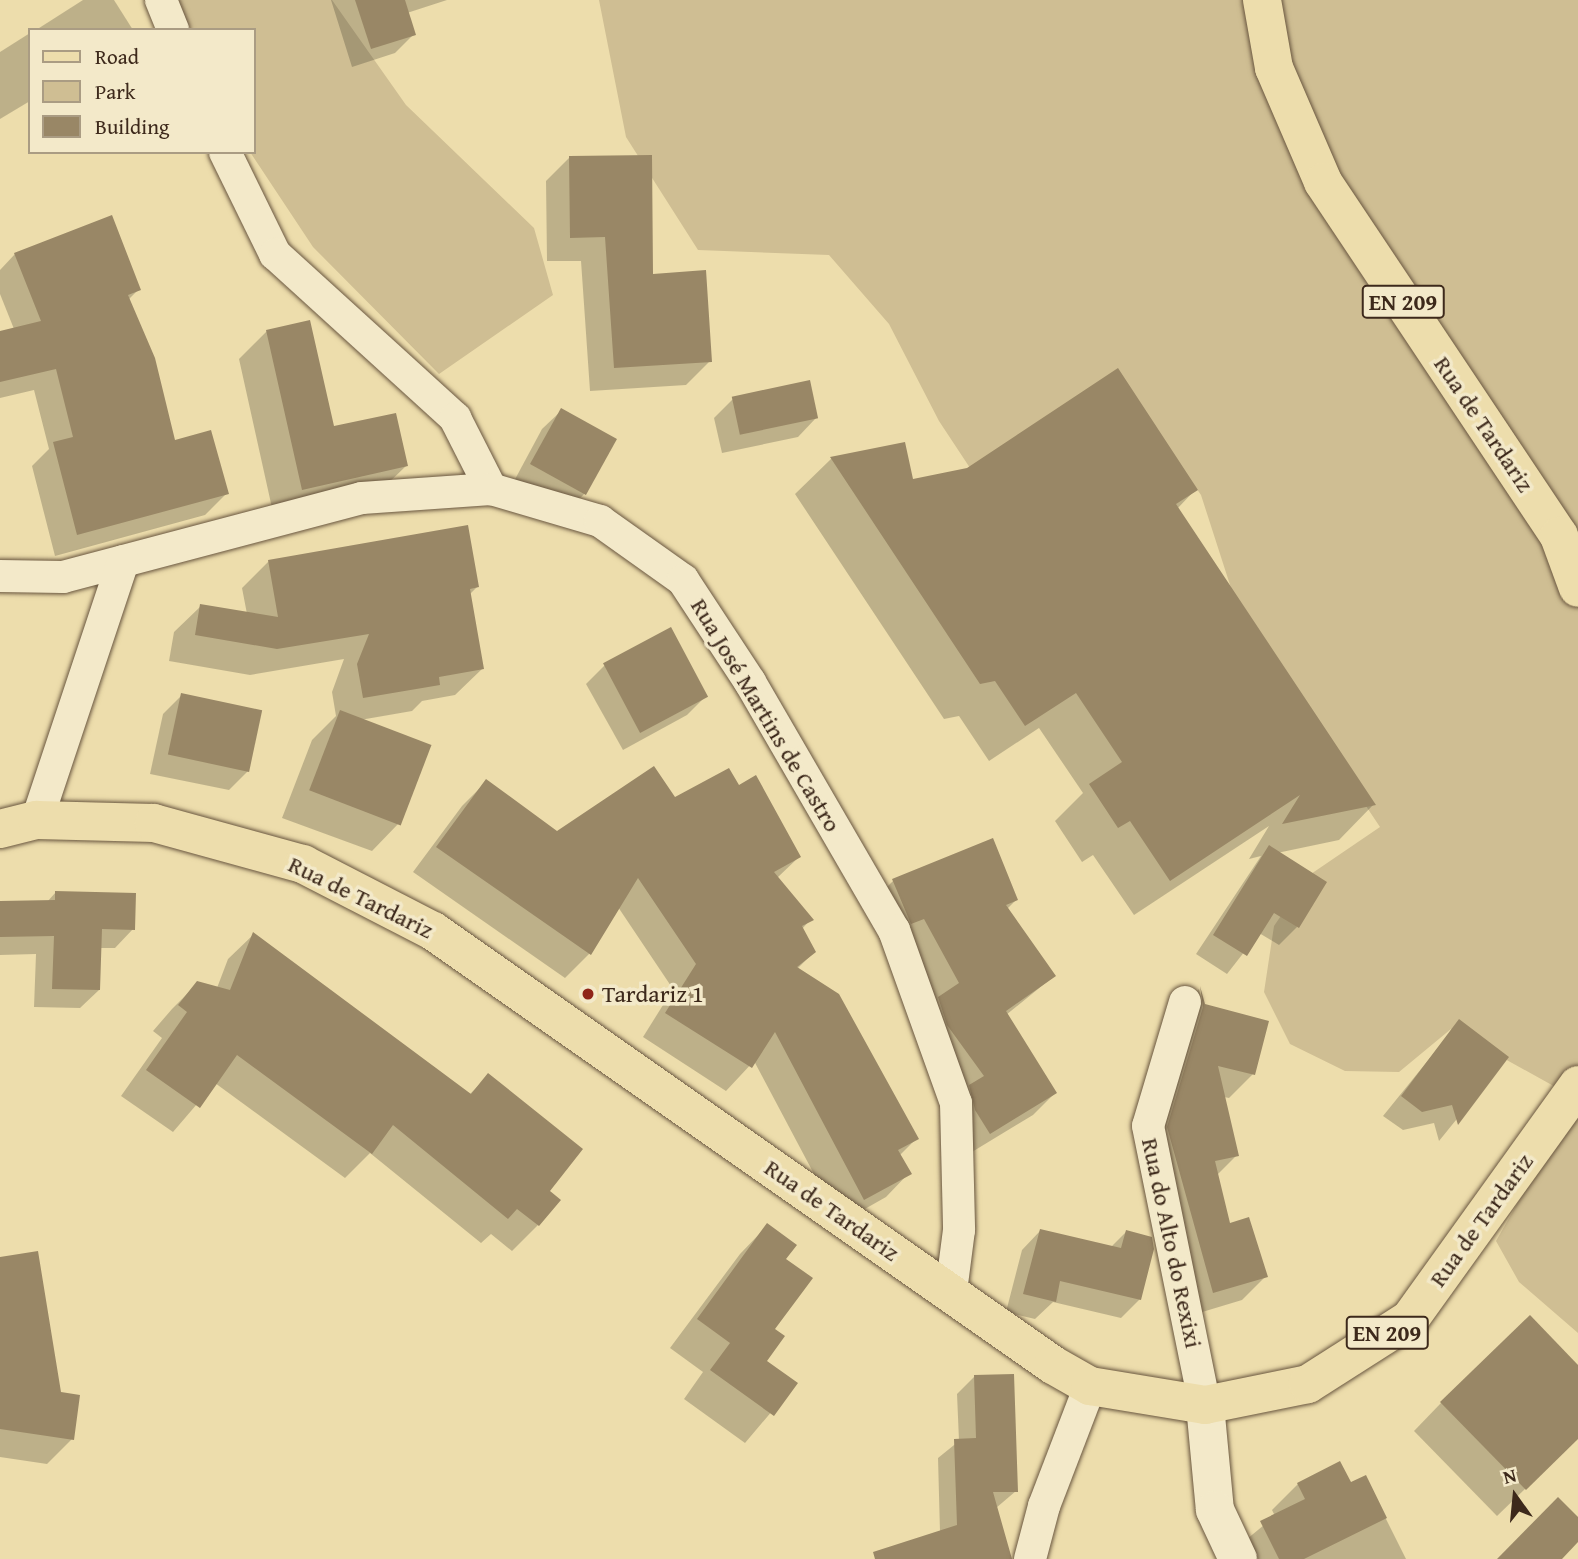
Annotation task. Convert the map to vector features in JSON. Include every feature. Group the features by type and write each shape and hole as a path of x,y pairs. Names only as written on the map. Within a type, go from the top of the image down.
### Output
{"main road":[{"name":"Rua de Tardariz","path":"1262,0 1274,68 1323,183 1559,537 1578,588"},
{"name":"Rua de Tardariz","path":"0,829 37,820 154,823 290,861 433,931 1053,1365 1090,1385 1205,1405 1308,1384 1410,1319 1578,1085"}],"street":[{"path":"161,0 172,28"},
{"path":"226,154 275,254 455,418 492,489"},
{"name":"Rua José Martins de Castro","path":"0,576 63,577 362,498 492,489 600,521 683,580 750,682 894,930 956,1103 959,1230 951,1292"},
{"path":"37,820 123,561"},
{"name":"Rua do Alto do Rexixi","path":"1185,1002 1148,1126 1205,1405"},
{"path":"1030,1559 1044,1506 1090,1385"},
{"path":"1205,1405 1215,1510 1238,1559"}],"green space":[{"path":"173,0 332,0 406,105 534,228 553,295 439,374 313,247 251,154 256,154 256,28 186,28"},
{"path":"599,0 1578,0 1578,1333 1519,1282 1496,1241 1577,1099 1451,1029 1399,1072 1345,1071 1290,1044 1264,992 1274,926 1308,876 1380,827 1241,619 1201,495 1118,375 974,474 939,421 889,324 829,255 698,250 626,137"}],"building":[{"path":"355,0 405,0 416,35 371,49"},
{"path":"652,155 653,274 706,270 712,362 614,368 605,237 570,238 569,156"},
{"path":"112,215 141,290 128,295 155,358 175,440 211,430 229,494 77,535 53,442 73,437 56,369 0,382 0,331 41,321 14,253"},
{"path":"310,320 334,426 396,413 408,466 302,490 266,330"},
{"path":"1118,368 1198,490 1176,504 1376,805 1282,824 1300,795 1170,881 1130,821 1118,828 1089,784 1122,762 1076,693 1025,726 995,681 980,684 830,457 905,442 913,479 967,468"},
{"path":"810,380 818,418 740,435 732,397"},
{"path":"561,408 617,439 586,495 530,464"},
{"path":"468,525 479,587 470,589 484,669 439,677 440,685 363,698 357,664 369,634 277,649 195,635 200,604 278,617 268,560"},
{"path":"671,627 708,697 640,733 603,663"},
{"path":"181,693 262,710 249,772 168,755"},
{"path":"340,710 431,745 401,825 309,790"},
{"path":"654,766 675,797 729,768 739,785 756,775 801,857 774,872 814,920 802,926 816,952 797,967 839,994 919,1139 898,1150 912,1174 864,1200 775,1032 752,1068 665,1013 696,964 638,878 591,955 436,847 486,779 557,831"},
{"path":"993,838 1018,900 1006,905 1056,976 1006,1011 1057,1093 990,1134 975,1110 969,1085 984,1076 947,1025 938,997 959,983 924,919 911,924 892,879"},
{"path":"1269,845 1327,882 1299,928 1274,913 1247,956 1213,935"},
{"path":"55,891 136,893 135,930 102,929 100,990 52,989 54,936 0,937 0,901 55,900"},
{"path":"253,932 471,1094 488,1073 583,1149 550,1191 561,1200 539,1226 517,1209 508,1219 393,1125 372,1154 237,1055 200,1108 146,1070 187,1012 178,1005 197,981 230,990"},
{"path":"1200,986 1205,1004 1269,1021 1255,1075 1218,1066 1239,1156 1215,1161 1230,1223 1249,1217 1268,1277 1213,1293 1167,1127 1203,1007"},
{"path":"1459,1019 1509,1057 1458,1125 1452,1105 1422,1112 1401,1096"},
{"path":"767,1223 797,1245 786,1259 813,1278 775,1329 785,1336 767,1361 798,1383 774,1416 710,1370 730,1343 697,1319"},
{"path":"1040,1229 1121,1248 1126,1230 1152,1237 1154,1249 1141,1300 1060,1281 1056,1302 1023,1294"},
{"path":"38,1251 61,1392 80,1395 74,1440 0,1429 0,1257"},
{"path":"1530,1315 1578,1365 1578,1439 1526,1490 1440,1402"},
{"path":"1014,1374 1018,1492 993,1492 1012,1559 875,1559 873,1552 957,1525 954,1439 976,1438 974,1375"},
{"path":"1340,1461 1351,1482 1366,1475 1387,1518 1304,1559 1279,1559 1260,1521 1305,1499 1297,1483"},
{"path":"1558,1497 1578,1517 1578,1542 1562,1559 1497,1559"}],"place":[{"name":"Tardariz 1","path":"588,994"}]}
